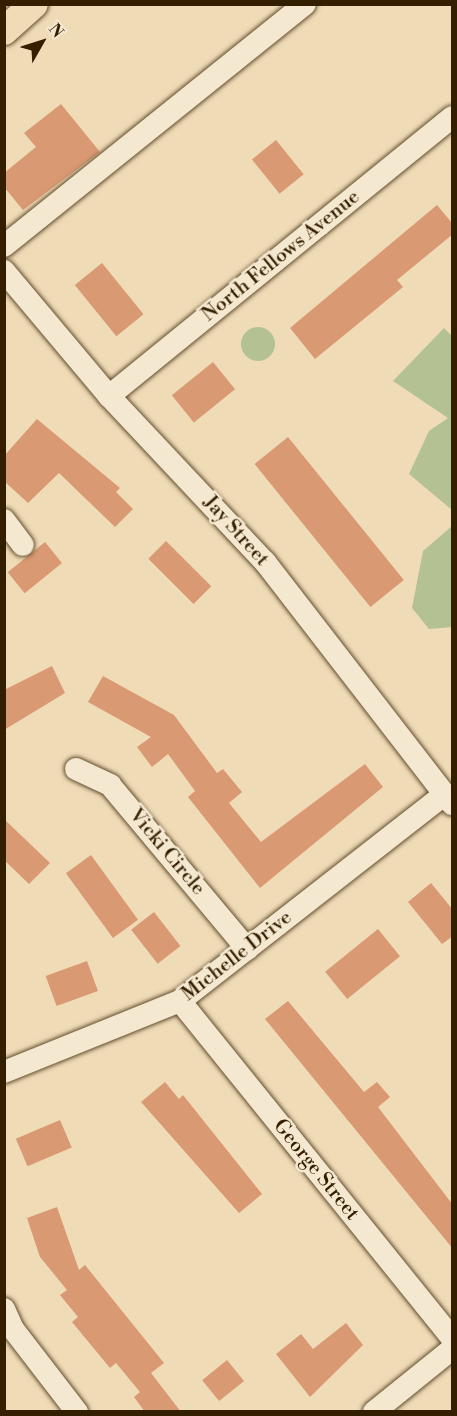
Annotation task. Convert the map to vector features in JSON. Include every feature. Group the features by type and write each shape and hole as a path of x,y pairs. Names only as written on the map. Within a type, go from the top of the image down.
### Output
{"main road":[{"path":"4,31 34,4"}],"street":[{"path":"4,246 305,4"},
{"name":"North Fellows Avenue","path":"109,396 453,117"},
{"name":"Jay Street","path":"4,271 109,396 265,562 448,799"},
{"path":"4,520 23,545"},
{"name":"Vicki Circle","path":"76,769 110,785 247,949"},
{"name":"Michelle Drive","path":"4,1072 180,1001 448,799"},
{"name":"George Street","path":"180,1001 453,1338"},
{"path":"4,1308 13,1329 77,1412"},
{"path":"374,1412 453,1349"}],"green space":[{"path":"258,327 270,332 275,344 270,356 258,361 246,356 241,344 246,332"},
{"path":"444,328 452,336 452,510 409,474 429,431 448,418 393,381"},
{"path":"452,526 452,627 429,629 412,608 423,551"}],"building":[{"path":"61,104 100,152 23,210 4,187 4,173 36,147 24,133"},
{"path":"276,140 304,174 280,194 252,160"},
{"path":"437,205 453,224 453,234 397,280 403,287 315,359 290,328"},
{"path":"102,263 144,314 116,336 75,285"},
{"path":"213,362 235,389 194,423 172,395"},
{"path":"37,419 120,488 116,492 133,509 115,527 59,473 28,503 4,481 4,456"},
{"path":"288,437 404,580 370,607 255,464"},
{"path":"166,541 211,586 194,604 148,559"},
{"path":"45,542 62,563 25,593 8,572"},
{"path":"52,666 65,693 4,730 4,690"},
{"path":"103,676 174,715 217,773 223,769 242,792 229,803 261,842 365,764 383,787 260,888 188,797 195,791 168,754 152,767 137,747 151,737 88,702"},
{"path":"4,819 50,863 29,884 4,860"},
{"path":"91,855 138,920 113,938 66,873"},
{"path":"431,883 453,910 453,936 442,944 408,902"},
{"path":"154,912 180,946 158,964 131,930"},
{"path":"378,929 400,956 347,999 325,972"},
{"path":"87,961 98,991 57,1006 46,976"},
{"path":"288,1001 364,1092 377,1082 390,1097 378,1107 453,1205 453,1249 265,1019"},
{"path":"165,1082 179,1099 183,1095 262,1194 239,1213 141,1102"},
{"path":"60,1120 72,1148 28,1166 16,1139"},
{"path":"57,1207 79,1270 85,1265 164,1363 151,1373 181,1412 145,1412 134,1397 140,1392 116,1363 110,1368 72,1322 78,1317 60,1295 67,1290 40,1257 27,1218"},
{"path":"346,1323 363,1345 310,1397 276,1354 301,1334 313,1349"},
{"path":"227,1360 244,1381 219,1401 202,1380"}]}
